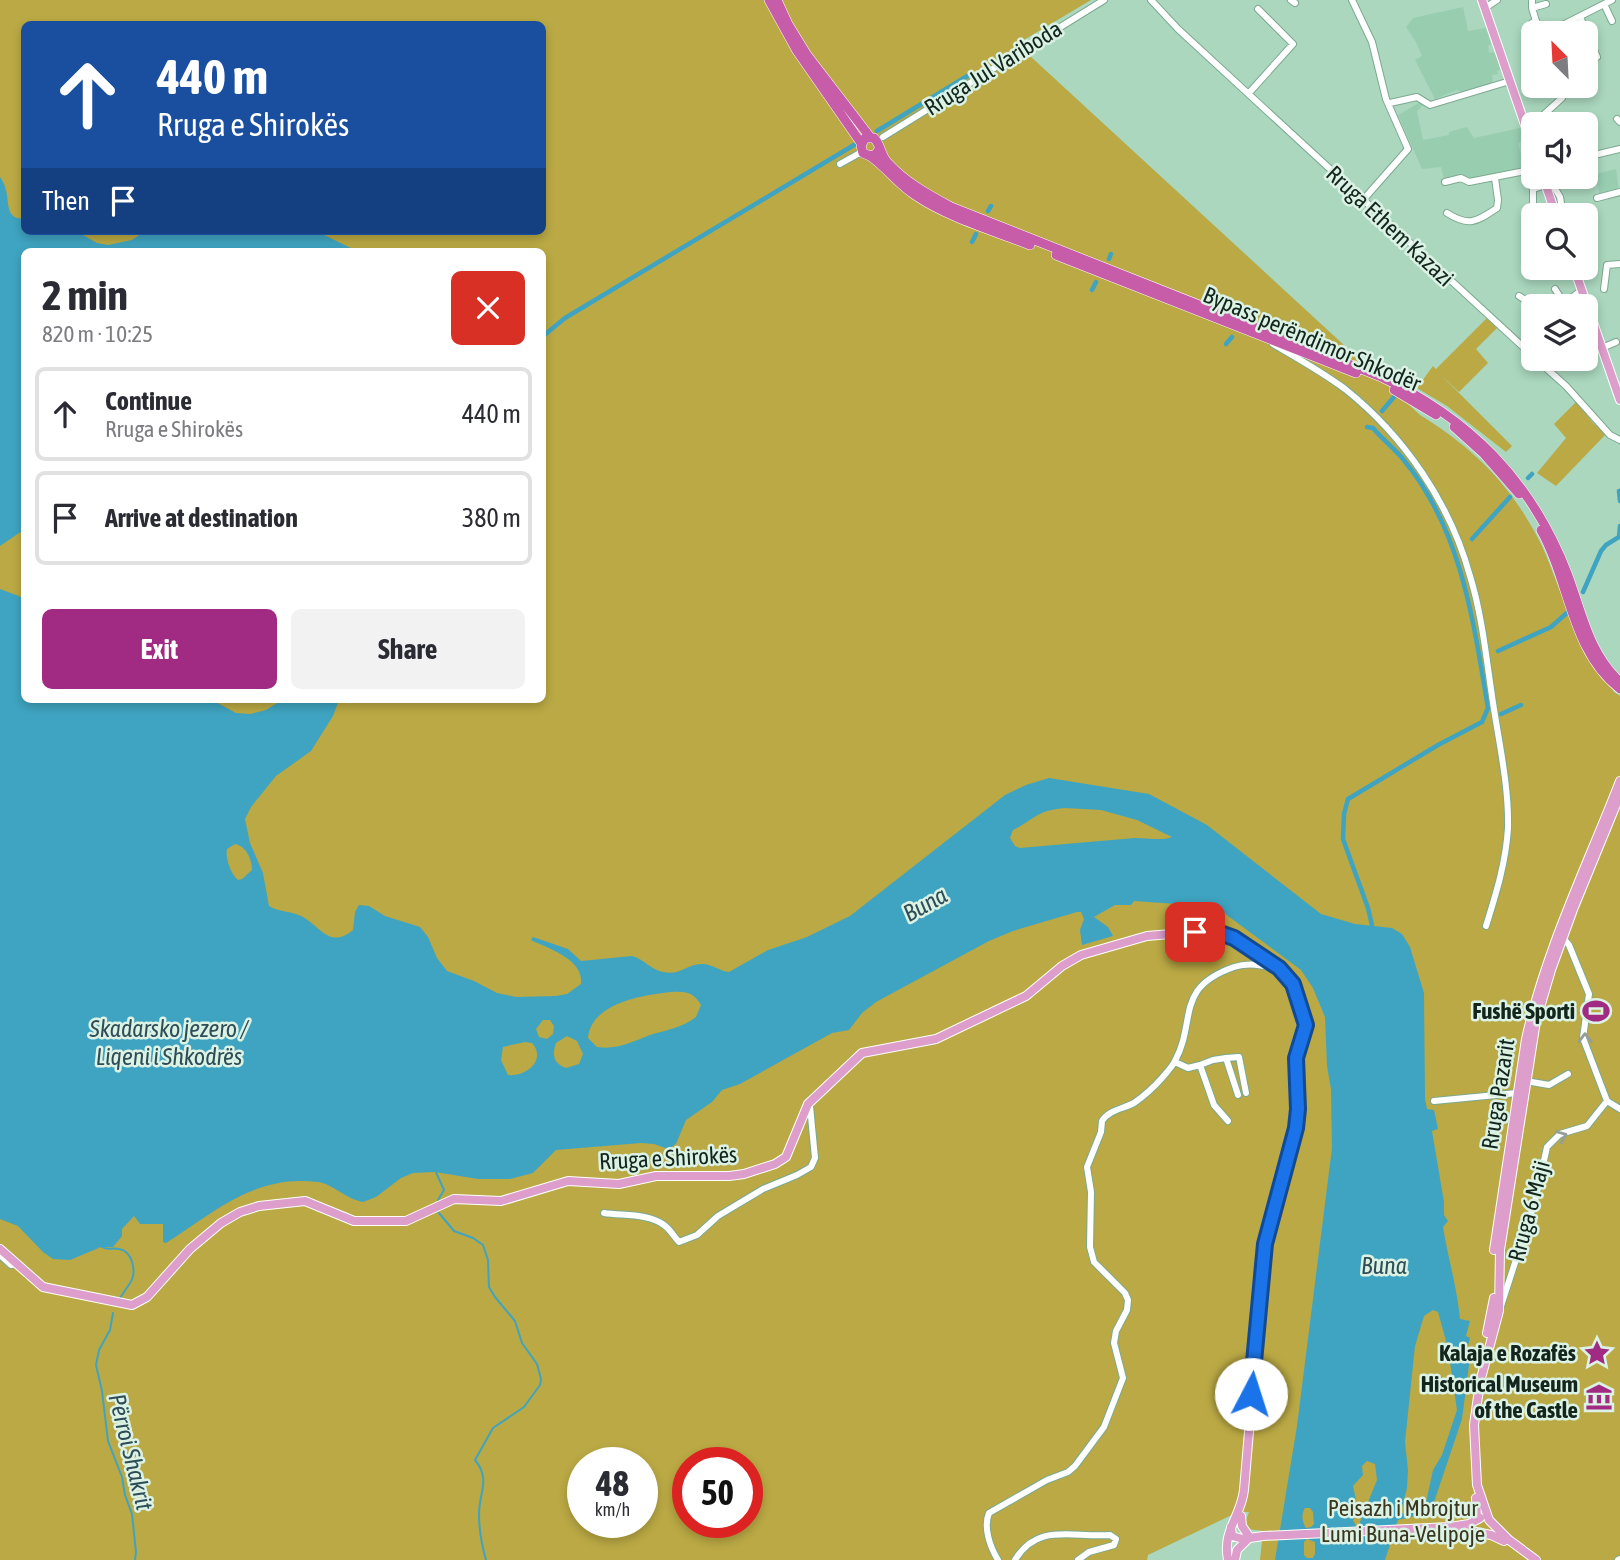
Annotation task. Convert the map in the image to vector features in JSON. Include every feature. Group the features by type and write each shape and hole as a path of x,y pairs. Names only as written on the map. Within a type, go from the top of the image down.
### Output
{"highway":[{"name":"Bypass perëndimor Shkodër","path":"769,0 797,51 904,188 945,212 1393,389 1443,419 1475,445 1512,485 1538,523 1555,559 1590,655 1601,673 1620,689"},
{"name":"Bypass perëndimor Shkodër","path":"777,0 807,55 870,146 907,181 951,207 1380,376 1449,416 1489,450 1513,475 1531,502 1556,546 1596,654 1620,682"}],"main road":[{"path":"1483,4 1521,113"},
{"path":"1578,280 1620,400"},
{"name":"Rruga Pazarit","path":"1496,1259 1526,1039 1544,970 1620,780"},
{"name":"Rruga Pazarit","path":"1496,1259 1538,1013 1563,938 1620,795"},
{"name":"Rruga e Shirokës","path":"0,1249 46,1288 134,1305 158,1287 198,1241 221,1223 247,1210 300,1201 355,1221 405,1221 454,1199 495,1202 568,1181 619,1184 658,1176 737,1175 771,1166 786,1157 808,1104 862,1052 936,1039 1026,996 1077,957 1143,936 1195,932 1225,934 1279,968 1293,984"},
{"path":"1228,1560 1231,1524 1242,1502 1245,1479 1265,1244 1281,1176 1293,1145 1298,1112 1296,1058 1306,1025 1293,984"},
{"path":"1480,1533 1489,1531 1490,1522 1477,1485 1474,1431 1480,1382 1499,1311 1496,1259"},
{"path":"1480,1533 1474,1525 1477,1519 1469,1425 1476,1377 1494,1306 1496,1259"},
{"path":"1234,1560 1229,1539 1248,1499 1245,1479"},
{"path":"1241,1516 1242,1526 1249,1537"},
{"path":"1229,1539 1440,1528 1465,1525 1485,1517 1536,1560"},
{"path":"1450,1527 1502,1540 1530,1560"},
{"path":"1234,1560 1239,1547 1249,1537"}],"street":[{"name":"Rruga Jul Variboda","path":"840,164 1104,0"},
{"name":"Rruga Ethem Kazazi","path":"1151,0 1178,29 1521,346"},
{"path":"1352,0 1371,40 1386,99 1408,147 1408,151 1363,200"},
{"path":"1483,4 1497,0"},
{"path":"1572,21 1612,0"},
{"path":"1532,4 1546,4"},
{"path":"1601,4 1612,21"},
{"path":"1249,93 1293,44 1258,9"},
{"path":"1580,17 1581,21"},
{"path":"1390,103 1417,97 1430,104 1510,81"},
{"path":"1546,112 1562,98"},
{"path":"1598,154 1620,149"},
{"path":"1446,182 1461,178 1469,182 1521,172"},
{"path":"1447,213 1468,222 1484,217 1497,208 1499,200 1495,178"},
{"path":"1533,189 1534,203"},
{"path":"1597,198 1620,192"},
{"path":"1604,289 1607,265 1620,264"},
{"path":"1555,289 1557,294"},
{"path":"1577,294 1582,290"},
{"path":"1260,336 1345,389 1388,429 1417,464 1436,494 1464,555 1481,623 1508,807 1502,874 1486,926"},
{"path":"1602,348 1616,342"},
{"name":"Rruga Ethem Kazazi","path":"1549,371 1610,435 1620,440"},
{"path":"1563,938 1569,945 1590,998 1583,1042 1607,1101 1620,1108"},
{"path":"998,1560 989,1537 986,1521 989,1513 1075,1466 1104,1427 1123,1378 1114,1343 1116,1331 1127,1310 1128,1300 1125,1293 1100,1269 1091,1255 1089,1231 1091,1192 1087,1167 1105,1116 1145,1095 1175,1062 1190,1004 1210,978 1230,969 1251,965 1275,969 1293,984"},
{"path":"1175,1062 1188,1068 1213,1060 1239,1057 1246,1093"},
{"path":"1226,1058 1238,1095"},
{"path":"1200,1065 1214,1105 1228,1121"},
{"name":"Rruga Pazarit","path":"1526,1081 1549,1085 1568,1074"},
{"path":"1434,1101 1517,1093"},
{"name":"Rruga 6 Maji","path":"1499,1311 1535,1201 1546,1147 1560,1134 1587,1126 1607,1101"},
{"path":"604,1213 632,1215 659,1222 668,1228 679,1242 691,1238 718,1216 763,1189 811,1167 815,1158 808,1104"},
{"path":"0,1255 11,1265 16,1264"},
{"path":"1015,1560 1025,1545 1043,1535 1110,1535 1116,1539 1114,1545 1089,1552 1078,1560"}],"shaded area":[{"path":"1463,7 1468,31 1486,28 1491,44 1488,46 1489,53 1495,52 1501,71 1497,70 1498,74 1492,75 1493,83 1463,92 1457,90 1435,99 1415,60 1422,56 1406,27 1413,18"},
{"path":"1422,101 1424,104 1417,111 1423,140 1449,135 1449,132 1467,127 1474,138 1520,128 1521,142 1518,143 1521,169 1466,179 1465,176 1444,179 1441,167 1422,169 1398,115"},
{"path":"1616,169 1619,191 1600,196 1598,174"}],"green space":[{"name":"Peisazh i Mbrojtur Lumi Buna-Velipoje","path":"0,0 1091,0 1017,44 1420,415 1473,453 1515,500 1542,545 1575,621 1614,692 1620,696 1620,1560 1260,1560 1263,1531 1248,1529 1245,1523 1249,1512 1238,1512 1148,1555 1147,1560 0,1560"},
{"path":"1487,318 1498,327 1476,349 1488,363 1459,392 1440,374 1512,446 1506,452 1447,406 1417,388 1433,366 1436,369"},
{"path":"1577,401 1593,423 1606,434 1556,486 1537,473 1566,438 1554,424"}],"water":[{"path":"0,177 12,215 21,219 21,235 83,235 97,243 108,245 132,240 139,235 324,235 351,248 21,248 21,533 0,546"},
{"name":"Skadarsko jezero / Liqeni i Shkodrës","path":"0,589 21,597 21,703 218,703 236,713 250,714 266,710 277,703 338,703 311,751 276,776 251,807 245,819 250,843 263,873 269,906 301,916 325,934 337,938 353,930 355,912 359,905 369,906 385,916 420,927 447,971 497,993 516,997 567,994 581,984 577,968 571,961 531,940 533,937 568,949 581,961 632,956 655,969 669,973 701,964 729,972 768,950 807,937 850,916 1005,795 1026,785 1049,778 1149,794 1207,825 1321,914 1355,924 1392,928 1402,934 1410,947 1424,993 1425,1099 1427,1109 1434,1110 1438,1129 1432,1131 1444,1215 1448,1221 1443,1227 1460,1319 1470,1321 1466,1336 1470,1338 1467,1349 1471,1350 1462,1419 1429,1517 1420,1515 1398,1520 1385,1560 1275,1560 1297,1426 1332,1148 1331,1089 1325,1017 1313,988 1301,970 1224,913 1191,905 1134,901 1131,905 1115,905 1094,917 1108,927 1113,936 1082,945 1080,930 1084,919 1081,912 1013,931 989,941 876,1002 862,1013 849,1030 832,1033 740,1084 722,1090 712,1102 686,1120 676,1144 668,1149 641,1143 556,1150 533,1173 510,1179 478,1179 435,1172 413,1173 401,1178 376,1197 363,1202 318,1182 275,1184 255,1189 237,1198 166,1243 163,1242 163,1224 140,1224 134,1216 122,1229 122,1236 113,1247 101,1247 70,1260 53,1259 18,1226 0,1219","holes":["1065,808 1101,810 1137,820 1172,837 1020,848 1015,846 1010,838 1013,830 1048,811","235,844 242,847 250,857 252,870 242,879 238,880 231,870 227,849","684,992 695,997 701,1005 696,1017 685,1024 624,1045 597,1047 588,1038 591,1026 598,1016 608,1009 633,999","543,1020 550,1020 554,1026 553,1034 547,1039 539,1037 536,1029","567,1036 577,1041 583,1054 579,1064 566,1068 556,1061 556,1043","532,1043 536,1049 536,1061 527,1070 508,1075 501,1060 503,1047","1433,1310 1438,1312 1448,1348 1457,1410 1442,1455 1433,1470 1425,1507 1403,1514 1401,1511 1408,1470 1405,1442 1415,1346 1424,1316","1367,1461 1375,1464 1377,1480 1353,1539 1356,1526 1353,1520 1357,1515 1353,1509 1356,1500 1353,1486 1363,1475 1362,1466","1305,1508 1310,1508 1313,1512 1314,1524 1306,1528 1303,1521","1307,1539 1315,1542 1313,1558 1304,1555 1304,1542"]}],"waterway":[{"path":"877,131 969,75"},
{"path":"546,334 565,318 854,145"},
{"path":"988,211 991,206"},
{"path":"972,242 976,234"},
{"path":"1109,259 1111,254"},
{"path":"1092,290 1096,282"},
{"path":"1251,316 1253,312"},
{"path":"1226,344 1232,337"},
{"path":"1408,382 1417,383"},
{"path":"1382,411 1394,397"},
{"path":"1367,427 1373,428 1403,459 1423,486 1439,515 1462,577 1488,708 1482,722 1348,799 1344,814 1343,839 1372,925"},
{"path":"1528,478 1532,474"},
{"path":"1619,491 1620,501"},
{"path":"1472,539 1510,497"},
{"path":"1583,592 1601,551 1619,537 1620,526"},
{"path":"1498,651 1551,627 1569,611"},
{"path":"1501,714 1521,705"},
{"path":"435,1170 444,1190 438,1200"},
{"path":"439,1213 454,1231 483,1245 488,1260 489,1287 515,1321 522,1343 537,1364 541,1379 540,1385 524,1407 493,1428 475,1460 483,1480 479,1520 486,1560"},
{"name":"Përroi Shakrit","path":"102,1247 124,1251 132,1263 132,1279 120,1298"},
{"name":"Përroi Shakrit","path":"113,1313 110,1330 99,1350 96,1365 108,1441 132,1514 135,1560"}],"place":[{"name":"Fushë Sporti","path":"1596,1011"},
{"name":"Kalaja e Rozafës","path":"1597,1353"},
{"name":"Historical Museum of the Castle","path":"1599,1397"}],"route":[{"path":"1195,932 1230,936 1279,968 1293,984 1306,1025 1296,1058 1298,1109 1293,1145 1281,1176 1265,1244 1251,1394"}],"water label":[{"name":"Buna","path":"925,904"},
{"name":"Buna","path":"1384,1265"}]}
